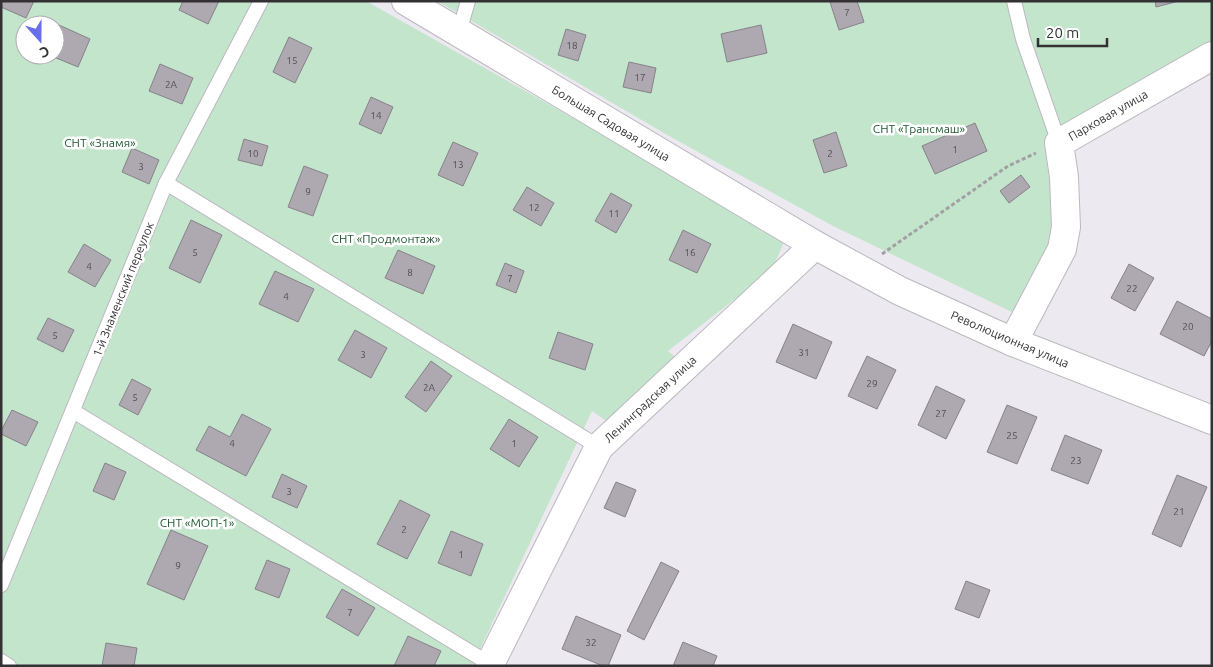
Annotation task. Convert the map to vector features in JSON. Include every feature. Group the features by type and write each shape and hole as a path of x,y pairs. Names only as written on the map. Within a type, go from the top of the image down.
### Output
{"street":[{"name":"Большая Садовая улица","path":"406,1 815,245"},
{"name":"Парковая улица","path":"1013,342 1062,249 1066,227 1064,177 1059,143 1212,56"},
{"name":"Революционная улица","path":"815,245 900,291 1013,342 1212,420"},
{"name":"Ленинградская улица","path":"490,665 599,446 815,245"}],"lane":[{"name":"1-й Знаменский переулок","path":"1,584 166,183 261,1"},
{"path":"459,32 468,1"},
{"path":"1014,1 1023,39 1059,143"},
{"path":"166,183 599,446"},
{"path":"73,412 490,665"},
{"path":"1,661 9,666"}],"path":[{"path":"859,270 1008,166 1059,143"}],"green space":[{"path":"1,1 366,1 786,238 771,271 668,351 681,362 612,425 592,411 472,666 1,666"},
{"name":"СНТ «Трансмаш»","path":"437,1 1212,1 1212,46 1044,143 1057,235 1016,314 833,226 669,136"}],"building":[{"path":"1,1 34,1 27,15 19,15 1,7"},
{"path":"183,1 219,1 208,24 179,10"},
{"path":"857,1 864,22 839,30 830,2"},
{"path":"1155,1 1179,1 1156,7"},
{"path":"761,25 767,53 727,62 721,34"},
{"path":"65,28 90,39 78,67 65,62"},
{"path":"566,29 586,35 578,61 558,55"},
{"path":"289,37 312,48 295,83 273,72"},
{"path":"629,62 656,68 651,93 623,87"},
{"path":"160,64 193,78 182,104 149,91"},
{"path":"371,97 393,107 381,134 359,124"},
{"path":"975,123 987,151 935,174 922,146"},
{"path":"836,132 847,166 824,173 813,140"},
{"path":"244,139 268,146 262,166 238,160"},
{"path":"453,142 478,153 463,186 438,175"},
{"path":"132,148 159,160 149,184 122,172"},
{"path":"304,166 328,175 313,216 288,207"},
{"path":"1021,175 1030,187 1009,203 1000,191"},
{"path":"527,187 554,203 541,226 513,210"},
{"path":"611,193 632,205 616,233 595,221"},
{"path":"191,220 222,235 200,283 169,268"},
{"path":"683,230 711,244 697,273 669,260"},
{"path":"84,244 111,260 95,287 68,272"},
{"path":"398,250 435,266 423,294 385,278"},
{"path":"505,263 524,271 516,293 496,285"},
{"path":"1129,264 1154,278 1135,311 1111,298"},
{"path":"275,271 314,289 298,322 259,304"},
{"path":"1177,301 1212,319 1212,341 1204,356 1160,334"},
{"path":"48,318 74,330 63,352 37,339"},
{"path":"793,324 832,342 816,379 776,362"},
{"path":"355,330 387,348 371,378 338,360"},
{"path":"558,332 593,344 585,370 549,358"},
{"path":"867,356 896,370 877,409 848,396"},
{"path":"431,361 452,376 426,412 405,397"},
{"path":"132,379 151,389 138,415 119,405"},
{"path":"936,386 965,400 946,439 918,425"},
{"path":"1007,405 1037,417 1017,464 987,452"},
{"path":"12,410 38,422 26,446 1,434"},
{"path":"242,414 271,429 246,476 196,450 209,426 230,437"},
{"path":"509,419 538,437 519,467 490,449"},
{"path":"1065,435 1102,450 1088,484 1051,470"},
{"path":"105,463 126,472 114,500 93,491"},
{"path":"282,474 307,486 297,508 272,497"},
{"path":"1177,475 1207,487 1181,547 1152,534"},
{"path":"616,482 636,490 625,517 604,508"},
{"path":"400,500 430,515 407,559 377,544"},
{"path":"171,530 208,546 184,600 147,584"},
{"path":"451,531 483,544 471,576 438,563"},
{"path":"267,560 290,569 279,598 255,589"},
{"path":"661,562 679,571 644,640 627,631"},
{"path":"966,581 990,590 979,618 955,609"},
{"path":"342,589 375,608 358,636 326,617"},
{"path":"576,616 621,635 608,666 603,666 562,649"},
{"path":"408,636 441,651 434,666 394,666"},
{"path":"683,642 717,656 713,666 673,666"},
{"path":"106,643 137,648 134,666 102,666"}],"park label":[{"name":"СНТ «Знамя»","path":"100,142"},
{"name":"СНТ «Продмонтаж»","path":"386,238"},
{"name":"СНТ «МОП-1»","path":"197,522"}]}
